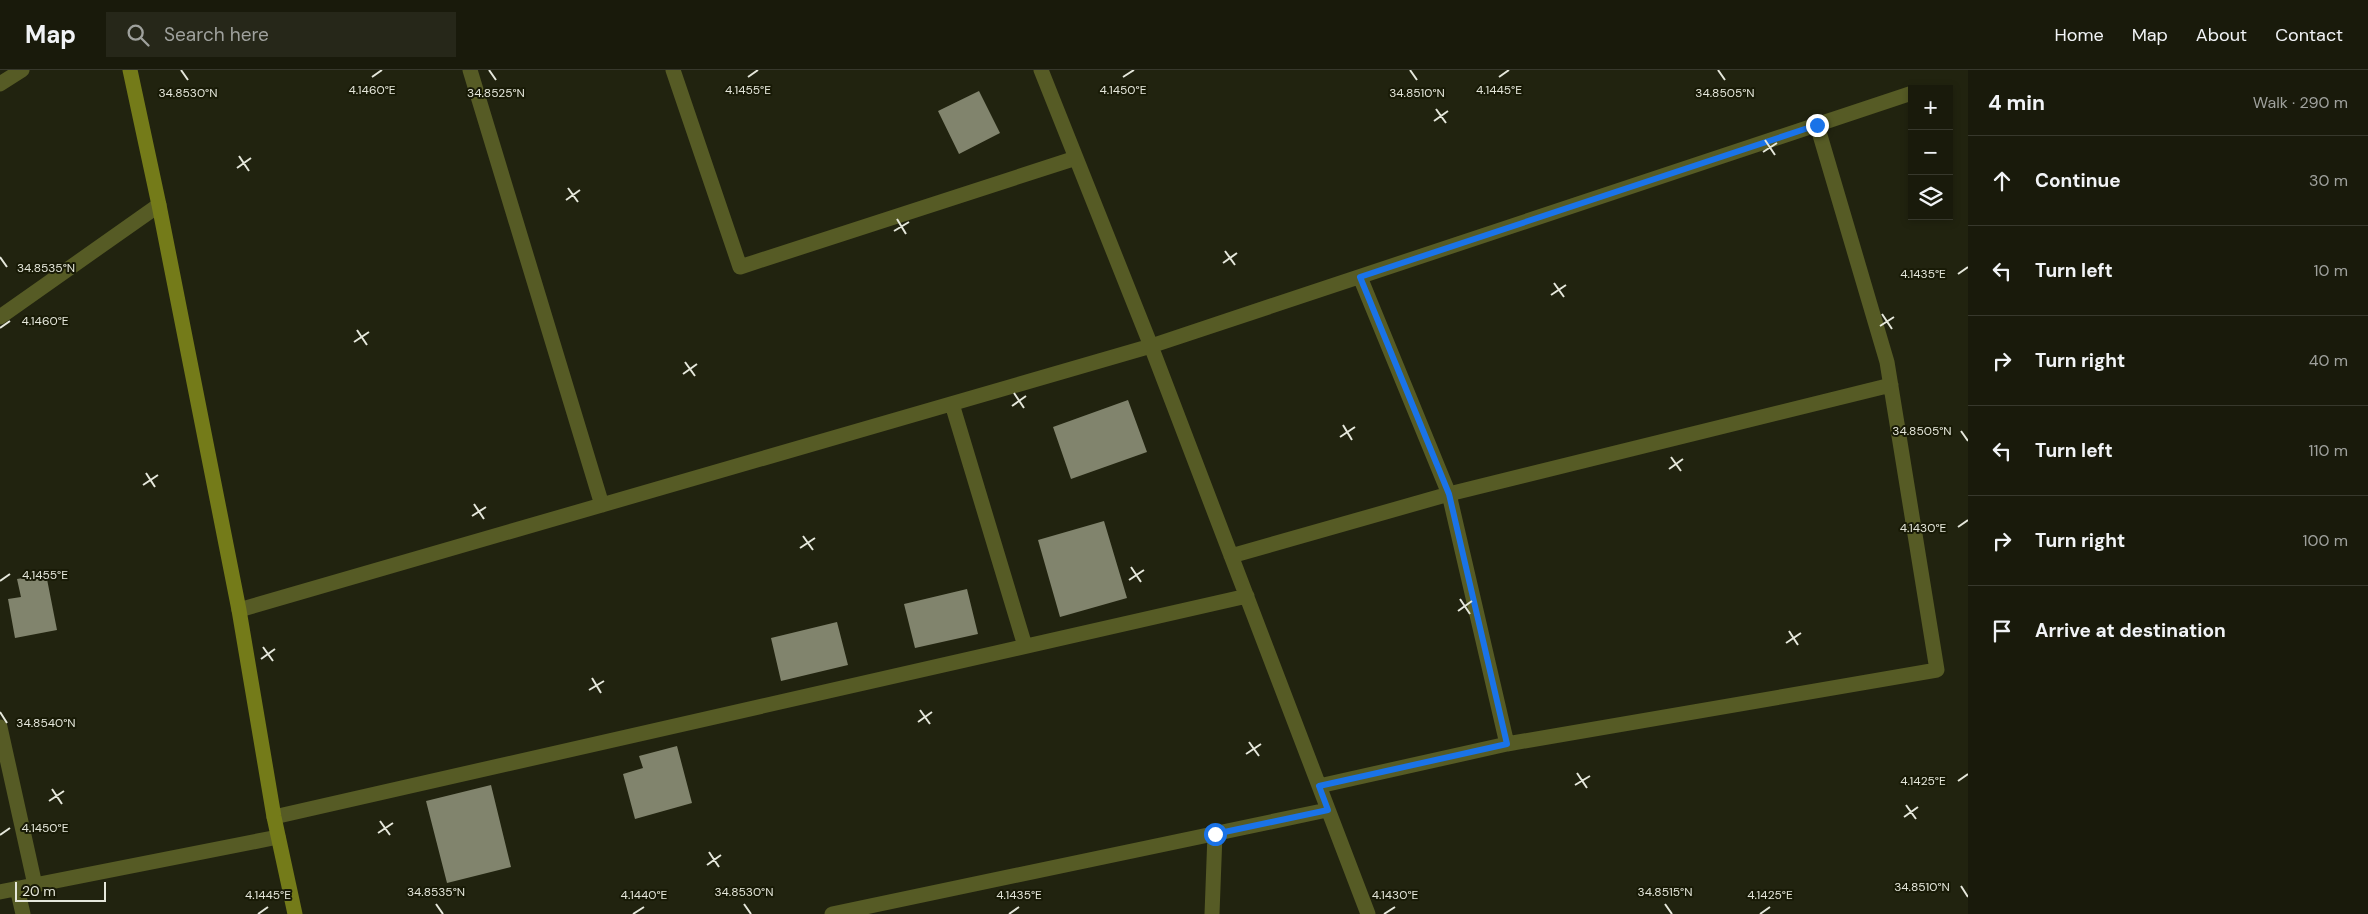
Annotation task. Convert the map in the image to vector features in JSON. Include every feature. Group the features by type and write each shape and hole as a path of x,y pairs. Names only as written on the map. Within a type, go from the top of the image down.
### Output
{"street":[{"path":"0,84 22,70"},
{"path":"130,70 159,205 238,610 274,817 296,914"},
{"path":"470,70 602,505"},
{"path":"673,70 740,267 1076,158"},
{"path":"1041,70 1150,346 1368,914"},
{"path":"238,610 1150,346 1908,94"},
{"path":"1319,786 1507,744 1936,670 1887,362 1817,125"},
{"path":"0,317 159,205"},
{"path":"1360,277 1449,494 1507,744"},
{"path":"1231,556 1449,494 1891,385"},
{"path":"952,404 1025,646"},
{"path":"274,817 1246,596"},
{"path":"0,727 34,885"},
{"path":"832,914 1328,810"},
{"path":"1212,914 1215,834"},
{"path":"0,892 278,837"},
{"path":"17,888 23,914"}],"building":[{"path":"979,91 1000,133 959,154 938,111"},
{"path":"1128,400 1147,452 1071,479 1053,427"},
{"path":"1104,521 1127,598 1060,617 1038,540"},
{"path":"46,574 57,630 15,638 8,599 21,597 17,579"},
{"path":"967,589 978,634 915,648 904,604"},
{"path":"837,622 848,665 781,681 771,638"},
{"path":"677,746 692,803 635,819 623,774 643,768 639,756"},
{"path":"491,785 511,867 447,883 426,801"}],"route":[{"path":"1215,834 1328,810 1319,786 1507,744 1449,494 1360,277 1817,125"}]}
